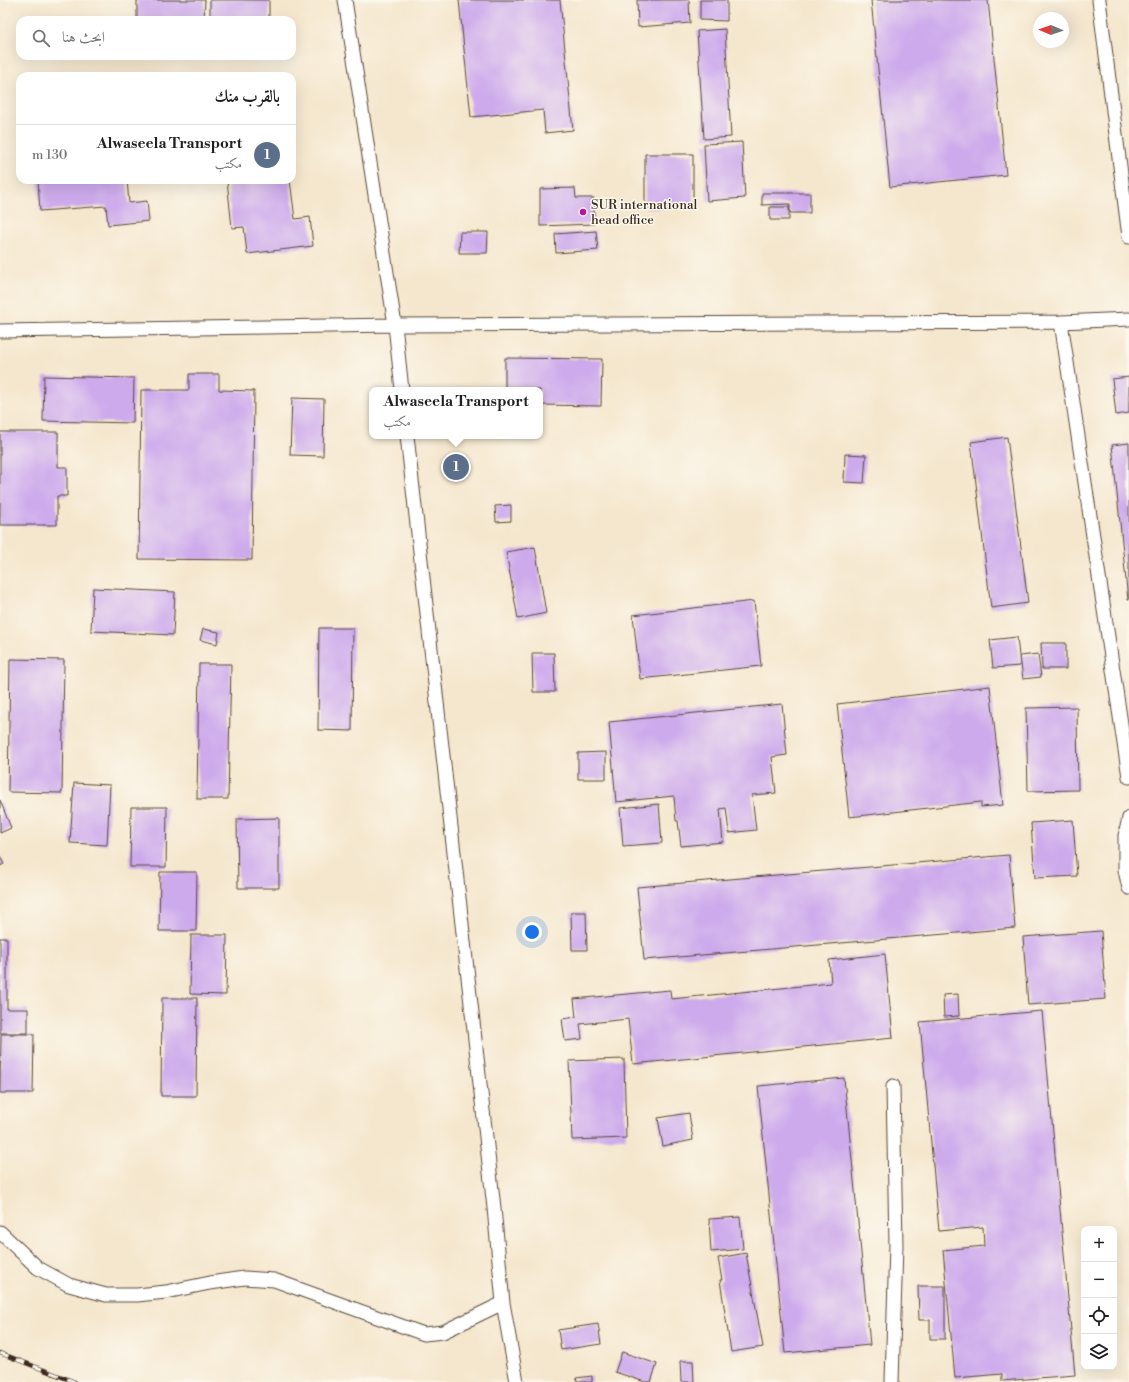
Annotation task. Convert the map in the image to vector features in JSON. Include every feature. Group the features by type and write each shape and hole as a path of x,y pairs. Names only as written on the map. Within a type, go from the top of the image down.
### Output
{"lane":[{"path":"345,0 395,325 402,387"},
{"path":"1099,0 1129,237"},
{"path":"0,331 395,325 1061,322 1129,319"},
{"path":"1061,322 1129,777"},
{"path":"407,439 503,1303 517,1382"},
{"path":"1129,818 1124,836 1125,870 1129,888"},
{"path":"892,1382 896,1245 893,1086"},
{"path":"0,1232 38,1268 69,1285 106,1295 137,1295 166,1292 244,1278 274,1280 424,1334 443,1332 503,1303"}],"building":[{"path":"137,0 205,0 204,16 137,16"},
{"path":"210,0 269,0 269,16 210,16"},
{"path":"459,0 560,0 573,130 545,133 543,110 471,117"},
{"path":"637,0 689,0 690,23 638,27"},
{"path":"700,0 727,0 727,21 700,20"},
{"path":"871,0 988,0 1006,175 890,187"},
{"path":"725,29 731,137 704,139 697,31"},
{"path":"742,142 745,198 707,201 704,144"},
{"path":"645,154 693,154 693,209 645,209"},
{"path":"38,184 127,184 129,203 147,201 149,221 108,225 106,206 40,211"},
{"path":"227,184 291,184 295,219 310,217 313,246 247,254 244,227 232,228"},
{"path":"575,188 576,198 594,198 594,224 540,226 540,189"},
{"path":"762,193 810,193 810,213 790,213 790,204 762,205"},
{"path":"770,207 789,207 789,220 770,220"},
{"path":"596,231 598,250 556,253 555,234"},
{"path":"460,232 488,232 487,253 459,253"},
{"path":"505,358 602,359 601,406 543,405 543,387 505,387"},
{"path":"189,374 219,374 219,390 254,391 252,560 139,559 141,390 189,390"},
{"path":"44,376 134,378 133,423 43,421"},
{"path":"1129,377 1129,413 1116,415 1112,379"},
{"path":"292,398 324,399 323,456 290,455"},
{"path":"0,432 58,432 58,467 67,467 67,496 57,496 57,525 0,525"},
{"path":"1007,437 1028,603 991,608 971,442"},
{"path":"1129,443 1129,600 1128,600 1112,445"},
{"path":"845,454 866,455 864,483 844,482"},
{"path":"511,505 511,521 496,522 495,506"},
{"path":"535,547 546,613 518,619 506,552"},
{"path":"93,588 175,592 173,635 91,631"},
{"path":"754,601 761,666 640,679 633,615"},
{"path":"319,628 353,628 352,731 318,730"},
{"path":"203,629 219,632 217,644 200,640"},
{"path":"1017,637 1020,666 993,668 990,640"},
{"path":"1041,643 1066,643 1066,669 1042,669"},
{"path":"532,653 554,653 555,692 533,692"},
{"path":"1038,654 1041,677 1023,679 1020,656"},
{"path":"10,659 64,660 62,793 8,792"},
{"path":"199,664 231,664 228,799 197,799"},
{"path":"990,686 1003,805 981,807 981,802 849,817 837,704"},
{"path":"782,704 787,755 772,757 776,793 752,795 756,830 729,833 726,808 720,809 723,842 681,846 678,821 676,821 674,796 616,802 609,722"},
{"path":"1077,707 1078,790 1028,791 1026,708"},
{"path":"606,752 606,779 578,779 578,753"},
{"path":"74,783 110,785 107,845 70,843"},
{"path":"0,800 11,828 0,833"},
{"path":"659,804 662,843 623,846 620,808"},
{"path":"131,807 167,807 166,867 130,867"},
{"path":"279,818 279,888 238,888 237,819"},
{"path":"1073,820 1077,876 1035,878 1031,823"},
{"path":"1009,855 1015,928 644,960 637,887"},
{"path":"0,856 4,864 0,866"},
{"path":"160,872 197,872 196,931 159,931"},
{"path":"571,912 586,912 587,950 572,950"},
{"path":"1101,931 1106,999 1028,1005 1023,937"},
{"path":"191,935 227,935 226,995 190,994"},
{"path":"0,938 7,938 7,1009 28,1009 28,1033 0,1033"},
{"path":"885,954 893,1038 633,1064 628,1019 580,1024 582,1039 565,1041 562,1019 576,1017 574,999 670,990 671,999 831,983 829,960"},
{"path":"958,994 959,1016 944,1017 943,995"},
{"path":"162,998 197,998 196,1096 161,1096"},
{"path":"1042,1011 1075,1375 1002,1381 1002,1374 955,1378 943,1250 984,1246 983,1227 939,1231 920,1022"},
{"path":"1,1034 34,1034 33,1093 0,1093"},
{"path":"624,1059 626,1138 572,1140 569,1061"},
{"path":"844,1078 870,1345 785,1353 758,1086"},
{"path":"689,1113 693,1140 663,1146 658,1118"},
{"path":"740,1217 743,1249 711,1252 709,1219"},
{"path":"746,1253 763,1347 731,1352 718,1258"},
{"path":"918,1286 945,1286 945,1339 930,1339 930,1320 919,1320"},
{"path":"598,1324 601,1344 561,1350 558,1330"},
{"path":"622,1352 657,1364 651,1382 645,1382 615,1372"},
{"path":"680,1361 693,1361 694,1382 681,1382"},
{"path":"592,1376 592,1382 577,1382 576,1378"}],"railway":[{"path":"0,1353 75,1382"}],"place":[{"name":"SUR international head office","path":"583,212"},
{"name":"Alwaseela Transport","path":"456,467"}]}
